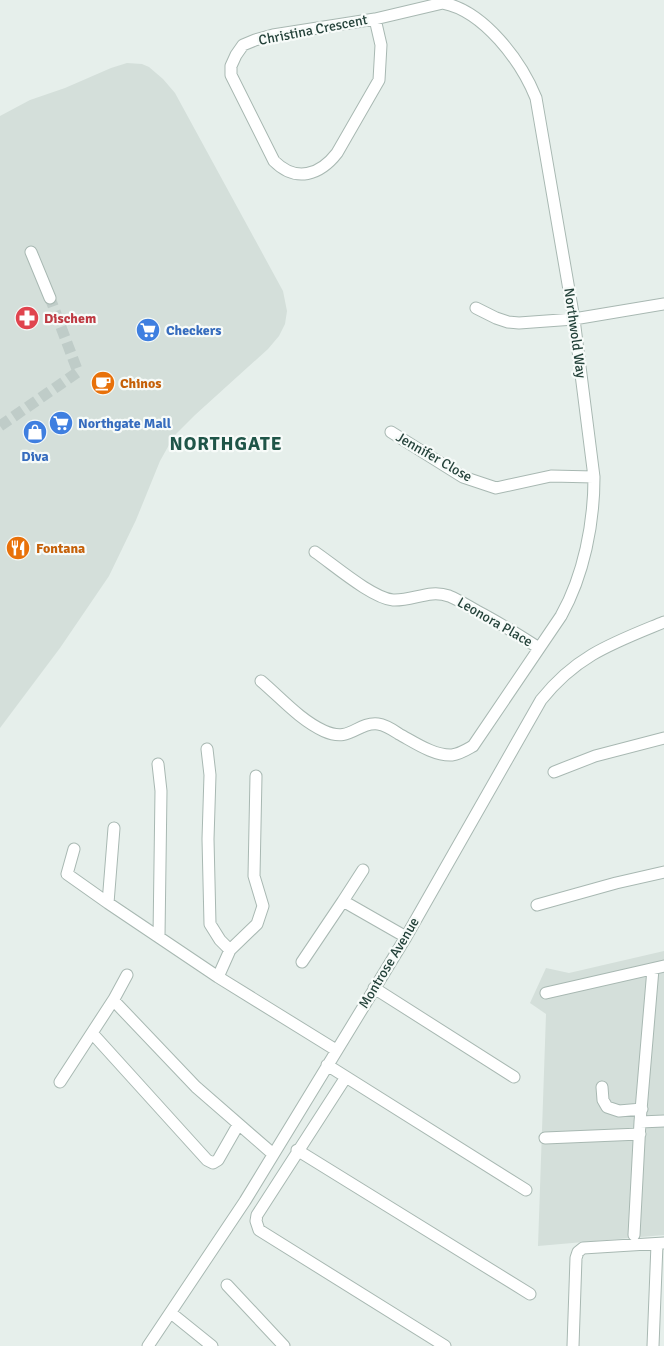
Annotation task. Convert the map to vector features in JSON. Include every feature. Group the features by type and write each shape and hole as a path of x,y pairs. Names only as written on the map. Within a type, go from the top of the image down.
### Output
{"street":[{"name":"Northwold Way","path":"261,681 300,716 323,731 337,736 344,736 364,726 378,724 439,753 451,755 461,753 473,746 561,616 572,596 587,543 594,497 594,477 574,319 536,98 529,80 487,28 475,17 454,5 432,4 374,19"},
{"name":"Christina Crescent","path":"374,19 381,45 379,80 337,153 330,162 317,171 292,174 282,169 274,161 231,75 231,66 236,55 243,45 273,34 374,19"},
{"path":"31,252 50,298"},
{"path":"476,308 508,322 519,323 574,319 664,304"},
{"name":"Jennifer Close","path":"390,432 463,477 496,488 551,476 594,477"},
{"name":"Leonora Place","path":"316,552 382,598 401,600 430,593 450,596 506,626 539,648"},
{"name":"Montrose Avenue","path":"148,1346 245,1201 406,937 541,700 570,668 598,650 664,622"},
{"path":"554,772 595,756 664,738"},
{"path":"207,749 210,776 208,839 210,924 220,940 230,950"},
{"path":"158,764 161,791 159,936"},
{"path":"218,977 230,950 256,924 263,906 254,876 256,776"},
{"path":"108,903 114,828"},
{"path":"74,849 67,874 218,977 336,1050"},
{"path":"302,962 364,870"},
{"path":"538,905 616,883 664,872"},
{"path":"343,901 406,937"},
{"path":"546,993 659,967 640,1122 634,1235"},
{"path":"60,1082 114,999 127,975"},
{"path":"374,988 514,1077"},
{"path":"114,999 196,1087 273,1154"},
{"path":"92,1033 207,1160 214,1163 218,1160 238,1125"},
{"path":"327,1065 526,1190"},
{"path":"346,1077 297,1150 257,1215 256,1221 259,1230 445,1346"},
{"path":"602,1087 603,1100 607,1107 619,1111 642,1109"},
{"path":"640,1122 664,1121"},
{"path":"545,1138 640,1134"},
{"path":"297,1150 530,1294"},
{"path":"573,1346 576,1258 578,1252 583,1248 661,1243 652,1346"},
{"path":"227,1285 284,1346"},
{"path":"171,1313 212,1346"}],"shaded area":[{"name":"Northgate Mall","path":"127,63 142,64 149,67 175,93 283,291 287,311 285,324 279,336 268,349 174,436 160,461 136,520 109,576 60,648 0,728 0,116 30,100"},
{"path":"664,951 664,1235 538,1246 546,1014 530,1003 546,968 569,973"}],"tunnel":[{"path":"0,426 78,372 50,298"}],"place":[{"name":"Dischem","path":"27,318"},
{"name":"Checkers","path":"148,330"},
{"name":"Chinos","path":"103,383"},
{"name":"Northgate Mall","path":"61,423"},
{"name":"Diva","path":"35,432"},
{"name":"Fontana","path":"18,548"}],"district":[{"name":"NORTHGATE","path":"226,444"}]}
